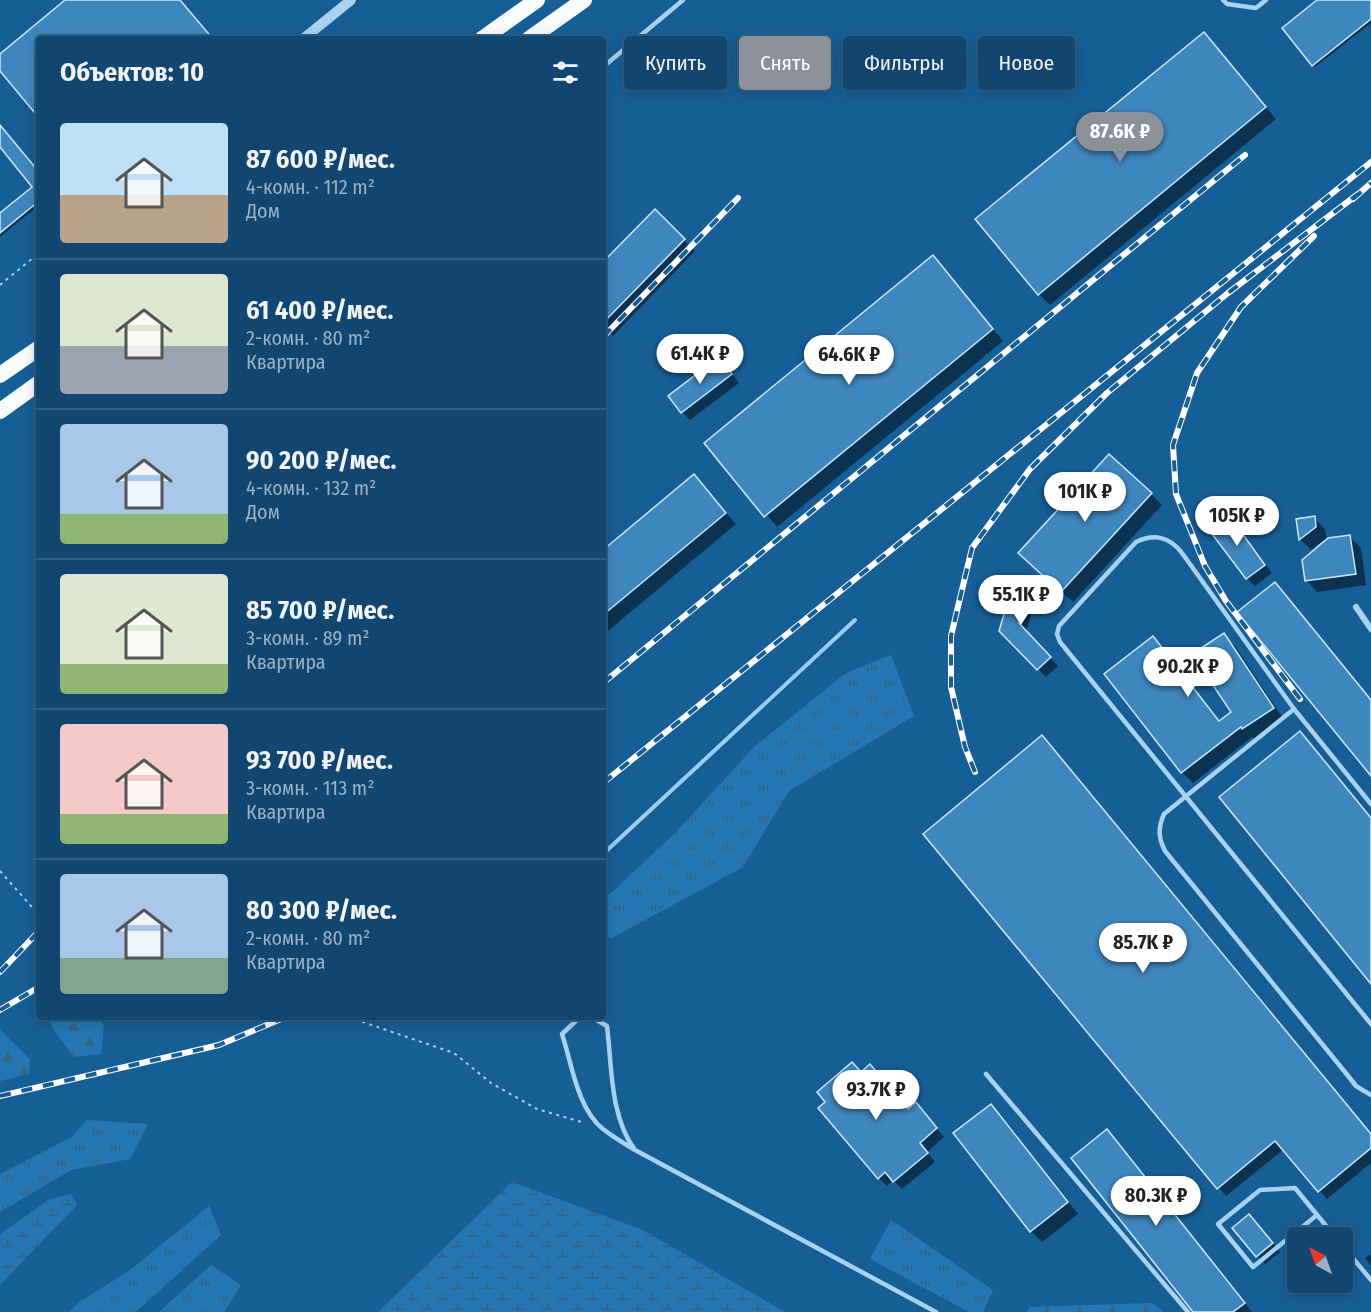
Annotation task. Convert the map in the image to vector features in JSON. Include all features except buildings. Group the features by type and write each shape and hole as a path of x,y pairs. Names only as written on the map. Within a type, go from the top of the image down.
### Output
{"highway":[{"path":"486,36 537,0"},
{"path":"533,36 584,0"},
{"path":"0,375 36,350"},
{"path":"0,411 36,385"}],"street":[{"path":"307,36 351,0"},
{"path":"1356,607 1371,629"}],"lane":[{"path":"606,64 683,0"},
{"path":"1223,0 1227,4 1256,8 1266,0"},
{"path":"1371,804 1294,709 1177,546 1157,537 1143,539 1132,545 1059,626 1057,634 1371,1024"},
{"path":"1294,709 1164,814 1160,823 1160,841 1165,851 1356,1086 1371,1095"},
{"path":"577,1020 562,1034 580,1092 589,1113 602,1129 635,1150 936,1312"},
{"path":"596,1020 607,1026 618,1114 626,1139 635,1150"},
{"path":"986,1074 1188,1312"},
{"path":"1317,1215 1253,1267 1218,1224 1260,1190 1295,1188 1327,1227"},
{"path":"1353,1258 1371,1280"}],"path":[{"path":"0,285 36,255"},
{"path":"0,871 36,912"},
{"path":"357,1020 454,1053 491,1083 537,1109 602,1129"}],"green space":[{"path":"891,655 914,716 789,791 743,867 612,938 606,938 606,895 611,893 675,833 755,746 846,673"},
{"path":"51,1020 100,1020 104,1025 101,1054 74,1057 52,1028"},
{"path":"0,1030 30,1059 29,1074 0,1081"},
{"path":"87,1120 148,1124 130,1159 71,1170 0,1212 0,1174 72,1137"},
{"path":"512,1182 643,1230 785,1312 378,1312"},
{"path":"71,1194 77,1205 0,1285 0,1234 48,1200"},
{"path":"209,1206 221,1235 136,1312 69,1312 79,1302 129,1271"},
{"path":"891,1220 993,1290 983,1312 969,1312 870,1259"},
{"path":"211,1265 241,1285 224,1312 159,1312"},
{"path":"1152,1303 1164,1312 1027,1312 1029,1307"}],"waterway":[{"path":"606,851 855,620"}],"railway":[{"path":"606,681 1245,155"},
{"path":"606,781 1371,162"},
{"path":"1353,199 1371,183"},
{"path":"975,772 965,747 951,687 951,636 972,548 1030,469 1107,393 1228,293 1358,194"},
{"path":"606,334 738,198"},
{"path":"1300,699 1226,601 1205,566 1176,494 1173,445 1197,373 1241,307 1314,236"},
{"path":"0,972 36,934"},
{"path":"0,1010 36,989"},
{"path":"0,1096 219,1045 279,1020"}]}
